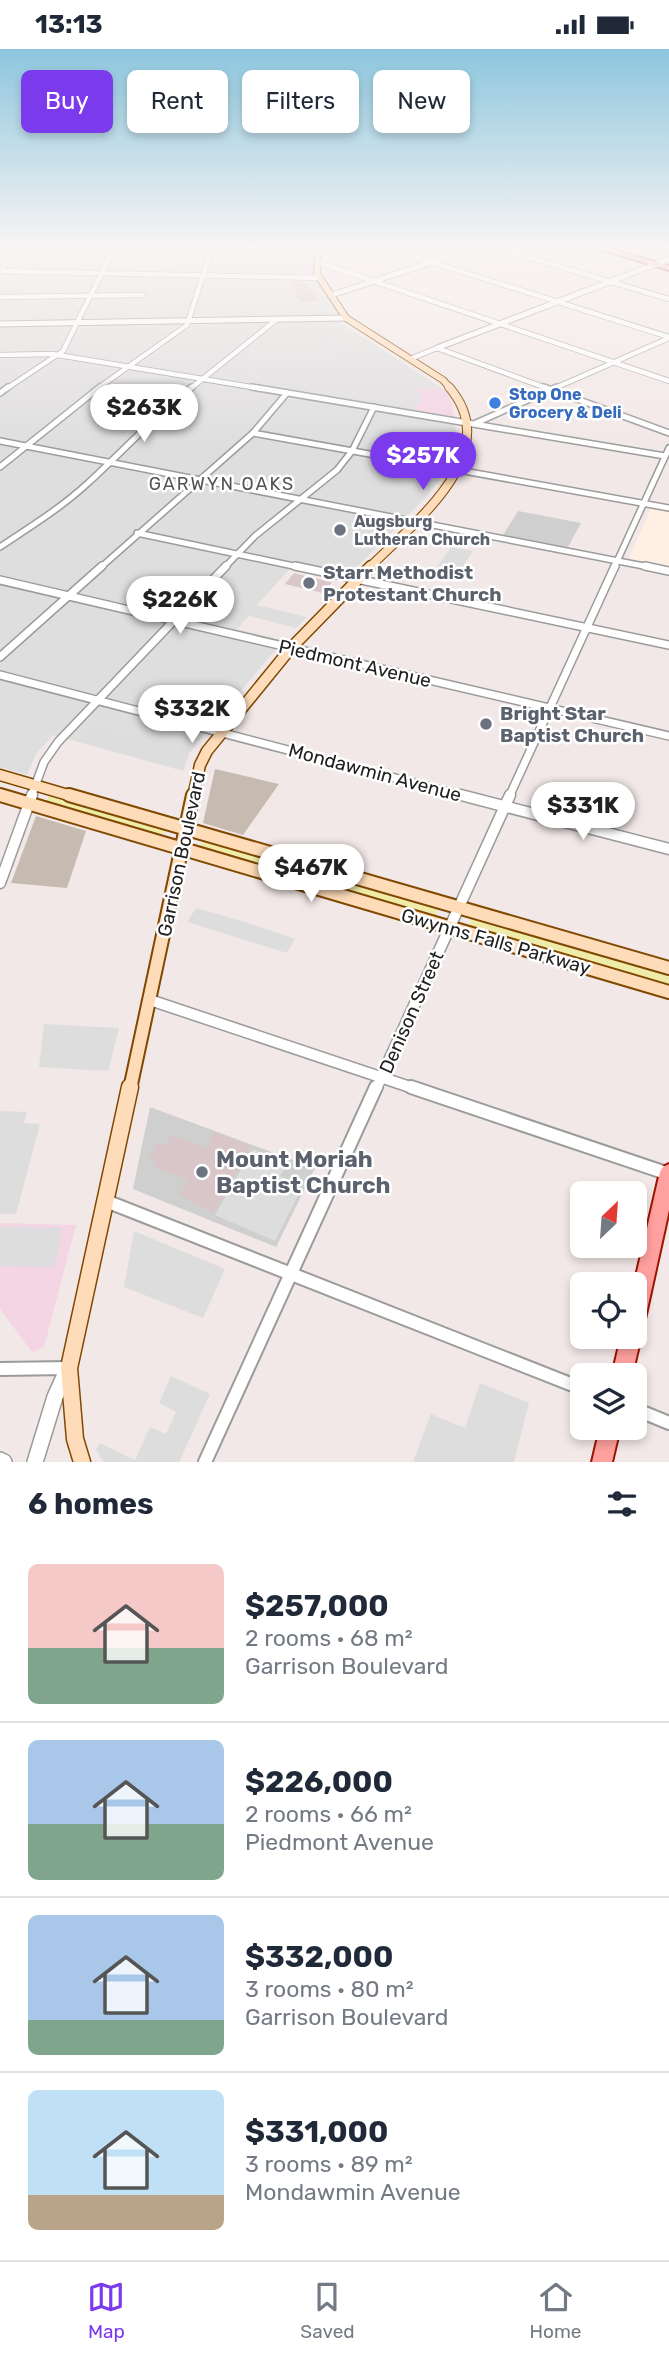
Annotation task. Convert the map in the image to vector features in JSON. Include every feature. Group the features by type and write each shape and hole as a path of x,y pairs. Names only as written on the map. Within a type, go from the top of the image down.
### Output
{"main road":[{"name":"Garrison Boulevard","path":"82,1462 72,1429 73,1400 69,1368 200,765 207,751 291,648 447,488 458,470 466,447 467,423 462,402 454,389 344,314"},
{"name":"Gwynns Falls Parkway","path":"0,775 669,968"},
{"name":"Gwynns Falls Parkway","path":"0,795 669,992"},
{"path":"646,1272 669,1174"},
{"path":"602,1462 607,1440"}],"street":[{"path":"0,390 58,355 81,314"},
{"path":"0,467 78,403 190,322 192,314"},
{"path":"471,314 669,381"},
{"path":"410,359 527,314"},
{"path":"595,314 669,338"},
{"path":"0,324 346,318"},
{"path":"0,547 60,507 150,421 276,320"},
{"path":"467,423 478,423 669,338"},
{"path":"437,348 669,433"},
{"path":"0,355 58,355 665,456"},
{"path":"0,657 253,433 287,393"},
{"path":"0,883 35,785 50,752 237,554 266,527 329,478 352,451 374,407"},
{"path":"253,433 669,508"},
{"path":"0,441 669,571"},
{"name":"Denison Street","path":"205,1462 669,448"},
{"path":"137,533 669,645"},
{"name":"Piedmont Avenue","path":"0,580 669,736"},
{"name":"Mondawmin Avenue","path":"0,675 669,849"},
{"path":"150,1000 669,1174"},
{"path":"106,1201 570,1383"},
{"path":"0,1369 69,1368"},
{"name":"Garrison Boulevard","path":"35,1462 55,1397 69,1368"},
{"path":"647,1414 669,1423"}],"shaded area":[{"path":"0,314 344,314 346,318 0,324"},
{"path":"338,321 442,388 416,389 422,398 414,411 454,418 457,438 453,456 443,475 426,497 350,574 295,563 257,605 307,617 296,628 249,616 237,629 283,641 202,737 153,724 139,740 89,726 75,741 53,735 36,754 27,775 0,767 0,472 80,406 195,324"},
{"path":"181,324 73,403 0,462 0,326"},
{"path":"325,333 357,355 353,357 386,356 388,363 351,364 350,357 340,357 308,334"},
{"path":"442,388 451,398 454,418 413,411 422,398 415,389"},
{"path":"651,509 669,512 669,566 629,558"},
{"path":"518,511 581,523 568,547 503,535"},
{"path":"451,547 473,551 453,581 430,577"},
{"path":"153,723 202,737 190,752 183,771 75,741 89,726 139,739"},
{"path":"215,769 279,784 243,835 203,823"},
{"path":"54,795 166,828 166,831 160,837 45,803 49,796"},
{"path":"36,816 86,831 67,888 11,883"},
{"path":"206,838 439,907 435,917 431,918 201,849 202,841"},
{"path":"196,908 295,939 287,953 187,922"},
{"path":"476,917 669,972 669,987 469,927 471,919"},
{"path":"44,1024 119,1028 108,1071 39,1067"},
{"path":"150,1107 315,1168 276,1247 133,1189"},
{"path":"0,1111 27,1112 24,1123 40,1124 16,1214 0,1214"},
{"path":"253,1149 287,1163 280,1176 293,1182 292,1186 301,1190 275,1241 215,1215"},
{"path":"0,1223 76,1225 44,1347 32,1352 0,1309"},
{"path":"0,1227 62,1228 55,1267 0,1266"},
{"path":"134,1231 225,1269 203,1318 124,1287"},
{"path":"171,1376 210,1394 179,1462 104,1462 96,1450 100,1443 135,1460 150,1427 166,1434 176,1412 159,1403"},
{"path":"480,1383 529,1403 514,1462 413,1462 431,1414 465,1428"}],"building":[{"name":"Starr Methodist Protestant Church","path":"294,573 332,582 323,593 285,584"},
{"name":"Mount Moriah Baptist Church","path":"214,1132 250,1146 214,1213 179,1195 188,1180 153,1166 157,1160 149,1157 158,1143 166,1146 172,1135 206,1148"}],"place":[{"name":"Stop One Grocery & Deli","path":"495,403"},
{"name":"Augsburg Lutheran Church","path":"340,530"},
{"name":"Starr Methodist Protestant Church","path":"309,583"},
{"name":"Bright Star Baptist Church","path":"486,724"},
{"name":"Mount Moriah Baptist Church","path":"202,1172"}],"district":[{"name":"GARWYN OAKS","path":"222,484"}]}
